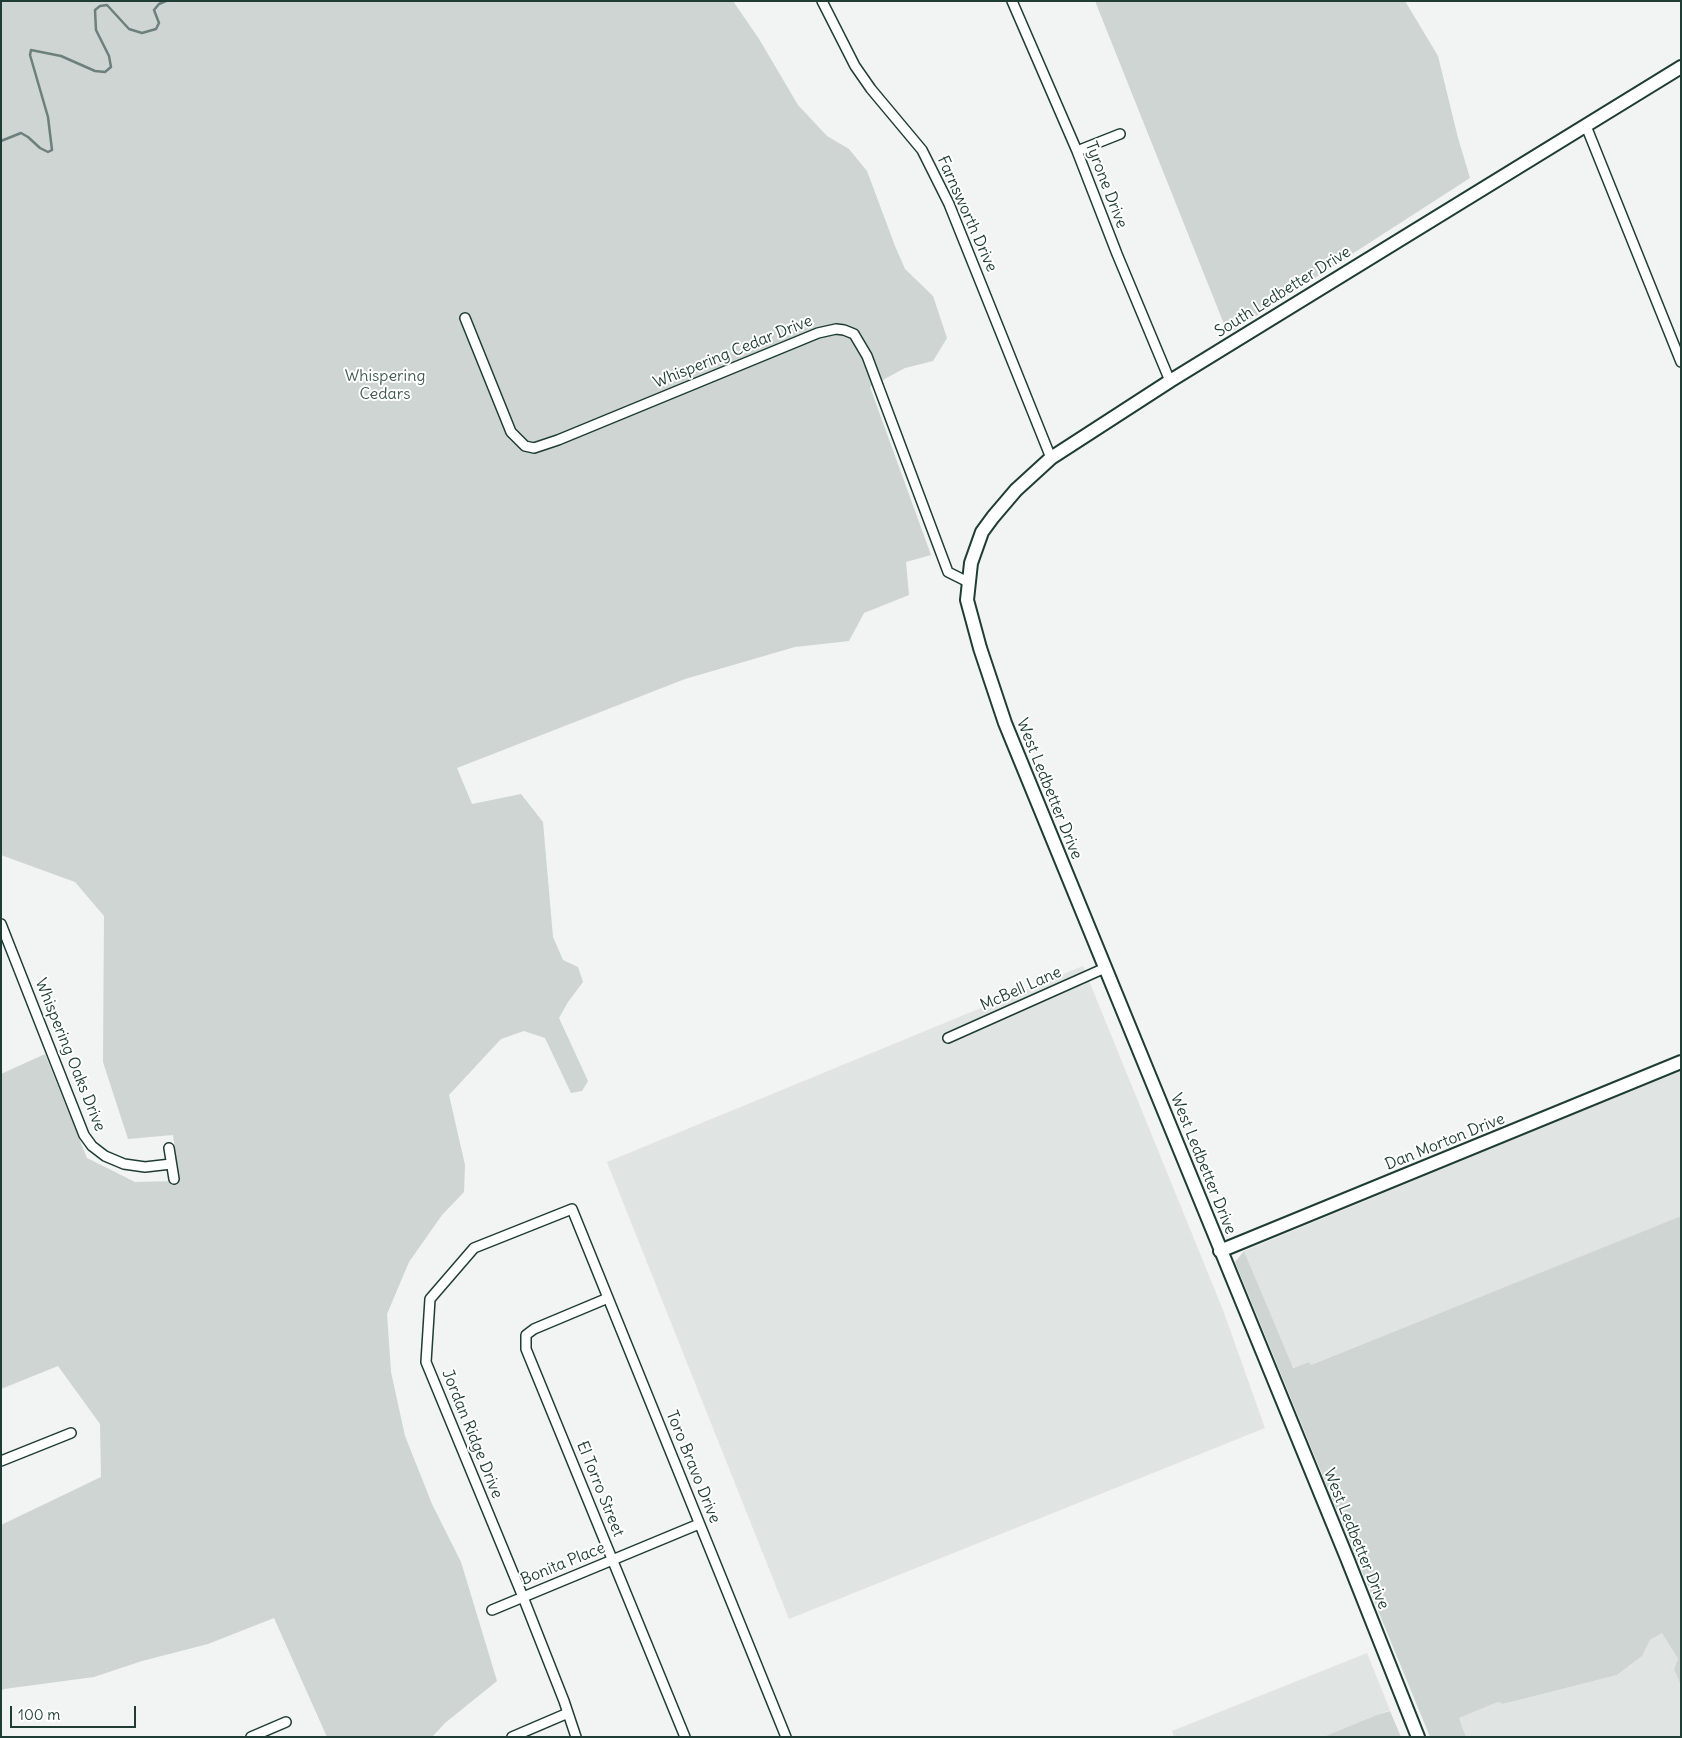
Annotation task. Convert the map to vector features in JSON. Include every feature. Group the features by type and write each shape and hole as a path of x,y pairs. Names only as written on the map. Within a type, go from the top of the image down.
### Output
{"street":[{"name":"Farnsworth Drive","path":"822,1 855,66 871,89 922,150 949,204 1051,458"},
{"name":"Tyrone Drive","path":"1012,1 1078,151 1117,254 1170,381"},
{"name":"South Ledbetter Drive","path":"967,600 972,563 982,532 1002,504 1051,458 1170,381 1681,67"},
{"path":"1586,126 1681,362"},
{"path":"1078,151 1120,134"},
{"name":"Whispering Cedar Drive","path":"465,318 511,432 525,446 534,448 558,440 818,333 836,329 854,334 867,356 948,572 968,582"},
{"name":"West Ledbetter Drive","path":"967,600 1004,723 1348,1561 1418,1737"},
{"name":"Whispering Oaks Drive","path":"1,924 84,1135 92,1146 104,1156 124,1164 145,1167 171,1164"},
{"name":"McBell Lane","path":"948,1038 1105,968"},
{"name":"Dan Morton Drive","path":"1220,1251 1681,1062"},
{"path":"169,1148 174,1179"},
{"name":"Toro Bravo Drive","path":"572,1209 786,1737"},
{"name":"Jordan Ridge Drive","path":"572,1209 474,1248 430,1299 426,1362 523,1597 576,1737"},
{"name":"El Torro Street","path":"608,1298 534,1329 526,1336 526,1349 685,1737"},
{"path":"1,1461 71,1433"},
{"name":"Bonita Place","path":"492,1610 699,1524"},
{"path":"512,1737 568,1713"},
{"path":"251,1737 286,1722"}],"shaded area":[{"path":"1083,966 1223,1310 1265,1428 789,1619 607,1162"},
{"path":"1681,1070 1681,1216 1311,1365 1309,1362 1292,1368 1244,1251"},
{"path":"1662,1633 1678,1659 1674,1669 1681,1686 1681,1737 1466,1737 1459,1718 1498,1702 1503,1704 1617,1675 1642,1656 1650,1640"},
{"path":"1367,1653 1390,1710 1323,1737 1174,1737 1172,1731"}],"green space":[{"name":"Whispering Cedars","path":"1,1 733,1 759,39 798,105 827,136 849,149 867,171 905,269 933,296 947,338 933,361 905,368 870,387 931,555 906,562 909,595 864,613 849,641 795,647 685,679 457,768 472,804 521,794 543,822 553,937 563,960 578,967 583,982 559,1018 588,1081 582,1091 571,1093 545,1038 524,1031 501,1039 449,1095 465,1165 464,1192 442,1215 409,1262 387,1314 391,1372 405,1436 432,1504 461,1562 497,1681 445,1723 432,1737 327,1737 274,1618 208,1644 142,1661 94,1677 4,1689 1,1691 1,1525 101,1477 100,1424 58,1366 1,1389 1,1074 45,1054 87,1158 135,1182 179,1181 173,1135 128,1139 103,1062 104,916 75,882 1,855"},
{"path":"1095,1 1405,1 1438,56 1470,178 1228,334"},
{"path":"1681,1216 1681,1686 1674,1669 1678,1659 1662,1633 1650,1640 1642,1656 1617,1675 1503,1704 1498,1702 1459,1718 1466,1737 1430,1737 1235,1262 1244,1251 1293,1368 1309,1362 1311,1365"},
{"path":"1390,1711 1401,1737 1323,1737 1377,1715"}],"waterway":[{"path":"1,141 21,133 40,148 48,152 52,150 48,117 30,55 31,50 61,56 95,71 105,72 111,67 109,56 96,30 95,10 100,6 107,5 129,29 142,33 156,29 159,23 154,10 159,4 166,1"}]}
